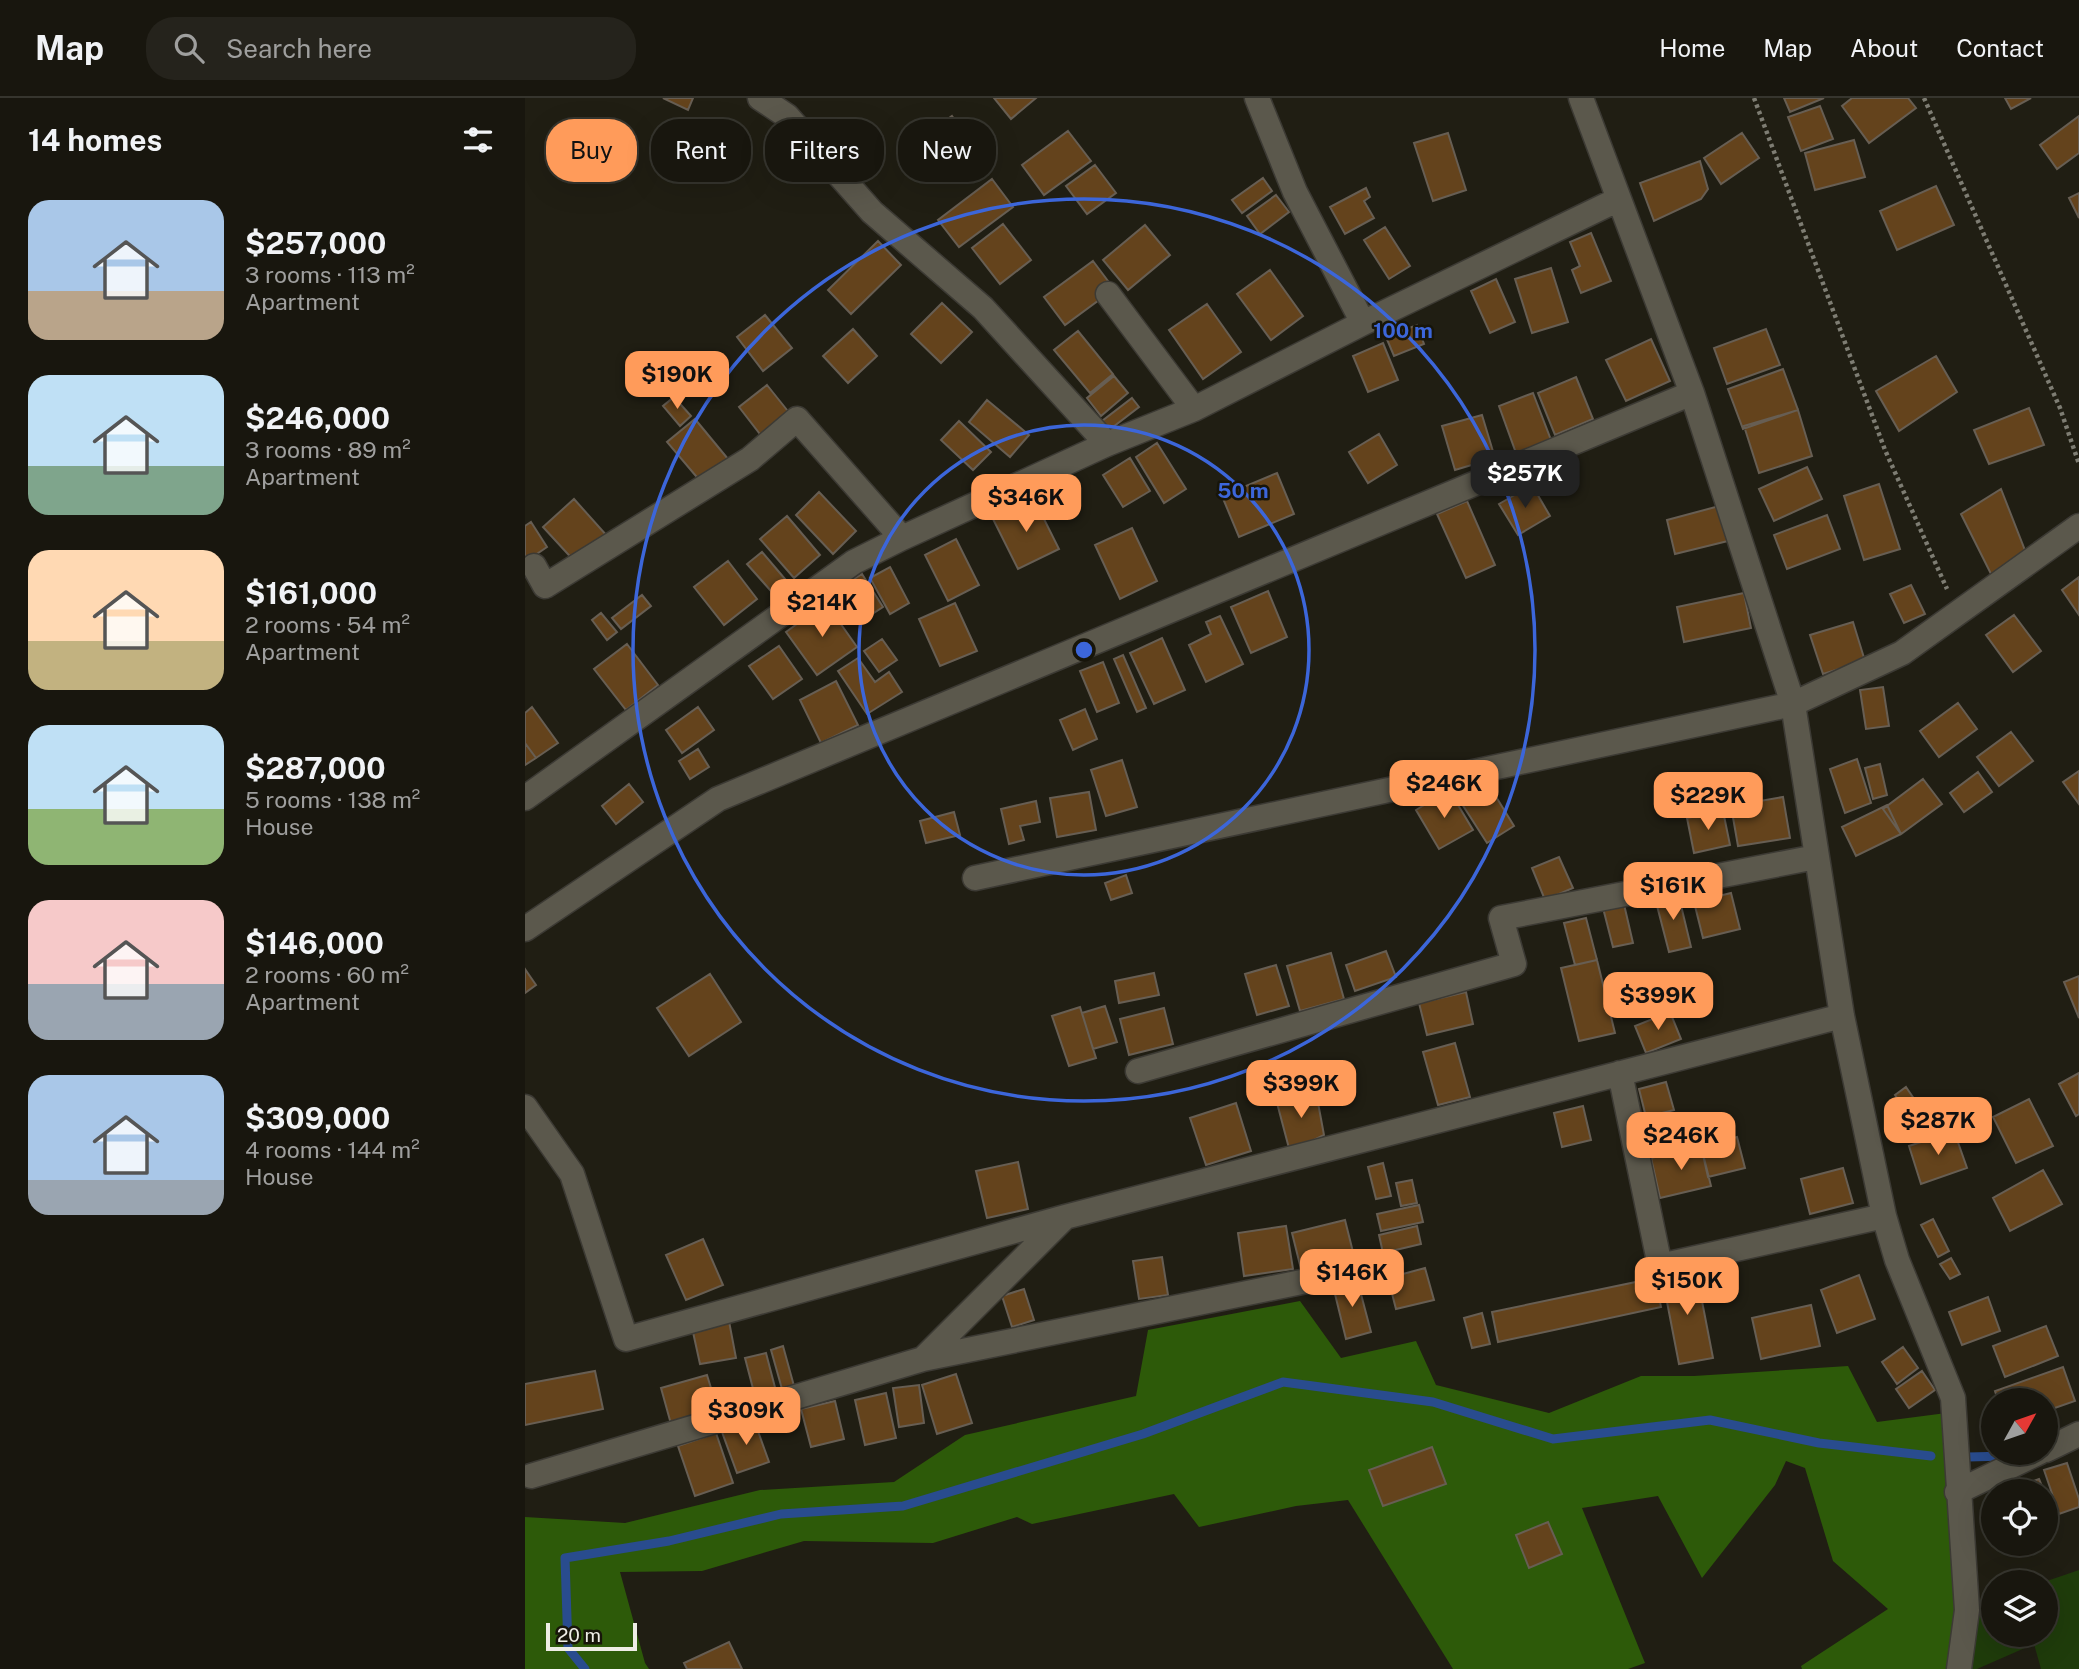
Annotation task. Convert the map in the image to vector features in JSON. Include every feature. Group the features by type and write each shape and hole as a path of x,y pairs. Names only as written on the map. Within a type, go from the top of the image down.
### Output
{"street":[{"path":"759,98 787,116 872,212 983,308 1107,444"},
{"path":"1257,98 1295,192 1363,323"},
{"path":"1581,98 1692,393 1793,704 1842,1016 1884,1216 1897,1260 1953,1398 1967,1609 1959,1669"},
{"path":"525,798 854,562 1107,444 1194,409 1363,323 1619,199"},
{"path":"1108,294 1194,409"},
{"path":"525,929 718,799 1692,393"},
{"path":"535,584 750,458 797,419 902,538"},
{"path":"975,878 1793,704 1902,653 2079,526"},
{"path":"1138,1071 1514,964 1501,918 1816,857"},
{"path":"525,1107 572,1174 626,1339 1065,1217 1842,1016"},
{"path":"1620,1073 1660,1266 1884,1216"},
{"path":"923,1359 1065,1217"},
{"path":"531,1476 923,1359 1331,1276"},
{"path":"2058,1444 2079,1434"},
{"path":"1958,1492 2013,1465"}],"path":[{"path":"1754,98 1885,450 1958,613"},
{"path":"1924,98 2060,408 2079,464"}],"green space":[{"path":"1300,1301 1341,1358 1416,1341 1436,1385 1549,1413 1641,1376 1694,1376 1848,1366 1877,1422 1954,1412 1959,1669 1802,1669 1801,1666 1888,1609 1833,1561 1805,1468 1786,1461 1775,1485 1702,1578 1658,1496 1582,1508 1645,1663 1628,1669 1453,1669 1348,1500 1296,1506 1199,1527 1174,1494 1032,1524 1017,1517 933,1543 804,1541 702,1571 620,1572 645,1663 649,1669 525,1669 525,1517 625,1523 760,1490 894,1482 965,1435 1136,1396 1148,1330"},
{"path":"2079,1570 2079,1669 2041,1669 2035,1647 2058,1647 2058,1577"},
{"path":"1981,1605 1981,1647 2027,1647 1977,1669 1959,1669 1967,1610"}],"building":[{"path":"663,98 693,98 688,110"},
{"path":"994,98 1036,98 1011,119"},
{"path":"1784,98 1824,98 1790,112"},
{"path":"1852,98 1908,98 1916,108 1869,143 1842,106"},
{"path":"2005,98 2031,98 2011,109"},
{"path":"1820,106 1833,139 1801,151 1788,117"},
{"path":"2079,116 2079,153 2057,169 2040,145"},
{"path":"1068,131 1091,161 1044,195 1022,165"},
{"path":"1448,133 1466,190 1433,201 1414,143"},
{"path":"1742,133 1759,158 1721,184 1704,158"},
{"path":"1854,140 1865,177 1815,190 1805,153"},
{"path":"1700,161 1708,189 1701,199 1654,221 1640,183"},
{"path":"1095,165 1116,193 1087,214 1066,186"},
{"path":"1263,178 1272,191 1242,213 1232,200"},
{"path":"988,182 994,182 1013,207 959,247 938,220"},
{"path":"1936,186 1954,225 1897,250 1880,211"},
{"path":"1366,188 1370,197 1364,201 1374,218 1345,234 1330,207"},
{"path":"2079,193 2079,218 2069,198"},
{"path":"1276,195 1289,212 1260,234 1247,216"},
{"path":"1003,224 1031,260 1000,284 972,248"},
{"path":"1145,225 1170,255 1128,290 1103,260"},
{"path":"1385,227 1410,266 1389,279 1364,240"},
{"path":"1591,233 1611,281 1581,293 1572,270 1580,266 1570,242"},
{"path":"878,241 901,265 851,314 828,290"},
{"path":"1093,261 1114,289 1065,325 1044,297"},
{"path":"1551,268 1568,322 1532,333 1515,279"},
{"path":"1270,270 1303,316 1271,340 1237,294"},
{"path":"1496,279 1515,322 1490,333 1471,291"},
{"path":"942,303 972,332 941,363 911,334"},
{"path":"1207,304 1241,352 1203,379 1169,330"},
{"path":"765,315 792,348 763,371 737,337"},
{"path":"1417,325 1424,344 1394,356 1386,337"},
{"path":"853,329 877,356 848,383 823,356"},
{"path":"1766,329 1780,365 1727,384 1714,348"},
{"path":"1078,331 1113,374 1090,393 1054,350"},
{"path":"1651,339 1670,381 1626,401 1606,360"},
{"path":"1383,343 1398,380 1368,392 1353,356"},
{"path":"1936,356 1957,392 1899,431 1876,391"},
{"path":"1783,369 1798,410 1743,429 1728,389"},
{"path":"1114,376 1128,393 1101,416 1087,398"},
{"path":"1576,377 1593,419 1555,435 1538,393"},
{"path":"767,385 791,415 763,438 739,407"},
{"path":"1533,393 1551,440 1516,453 1499,406"},
{"path":"674,397 691,416 680,426 663,406"},
{"path":"1132,398 1139,407 1109,430 1102,421"},
{"path":"987,400 1029,435 1010,457 969,422"},
{"path":"2029,408 2044,445 1989,464 1974,430"},
{"path":"1798,410 1812,456 1759,473 1744,426"},
{"path":"1482,415 1495,458 1455,470 1442,426"},
{"path":"695,419 728,459 701,482 667,442"},
{"path":"959,421 991,452 973,470 941,440"},
{"path":"1379,434 1397,465 1368,483 1349,452"},
{"path":"1157,443 1186,489 1164,503 1136,457"},
{"path":"1130,458 1150,491 1123,507 1103,475"},
{"path":"1807,467 1822,499 1774,521 1759,489"},
{"path":"1277,473 1294,514 1239,537 1222,496"},
{"path":"1879,484 1900,549 1864,560 1844,496"},
{"path":"1532,485 1550,516 1518,535 1499,504"},
{"path":"2001,489 2028,558 1992,576 1961,514"},
{"path":"819,492 856,531 833,554 796,515"},
{"path":"574,499 608,537 578,565 543,527"},
{"path":"1034,499 1059,549 1018,569 993,519"},
{"path":"1467,501 1495,565 1466,578 1437,514"},
{"path":"1723,505 1732,540 1675,554 1667,520"},
{"path":"1827,515 1840,549 1787,569 1774,535"},
{"path":"787,516 820,555 794,578 760,539"},
{"path":"531,522 547,547 525,562 525,526"},
{"path":"1132,528 1157,581 1120,599 1095,545"},
{"path":"956,539 979,585 948,601 925,555"},
{"path":"762,552 785,579 771,591 747,564"},
{"path":"728,561 757,599 724,625 694,587"},
{"path":"890,567 909,603 890,614 870,578"},
{"path":"862,574 883,607 872,614 851,581"},
{"path":"2079,577 2079,615 2062,590"},
{"path":"1911,585 1925,614 1904,623 1890,594"},
{"path":"1268,591 1287,637 1251,653 1231,607"},
{"path":"1744,593 1751,628 1684,642 1677,607"},
{"path":"642,595 651,606 621,629 612,618"},
{"path":"826,603 857,647 817,675 786,632"},
{"path":"955,603 977,651 940,666 919,619"},
{"path":"601,613 617,632 607,640 592,620"},
{"path":"2014,615 2041,651 2013,672 1986,635"},
{"path":"1220,616 1243,664 1206,682 1189,645 1211,634 1206,622"},
{"path":"1853,622 1865,661 1823,674 1810,635"},
{"path":"1162,638 1185,690 1154,704 1130,653"},
{"path":"882,639 897,660 879,672 864,651"},
{"path":"627,644 658,685 626,710 594,669"},
{"path":"779,646 802,679 773,699 749,666"},
{"path":"1123,655 1146,708 1137,712 1114,659"},
{"path":"858,658 875,682 889,672 902,692 867,714 838,671"},
{"path":"1103,662 1119,703 1097,712 1080,671"},
{"path":"836,681 858,725 821,743 800,700"},
{"path":"1883,687 1889,726 1866,729 1860,690"},
{"path":"1958,703 1977,729 1939,757 1920,731"},
{"path":"532,707 558,743 536,758 525,743 525,713"},
{"path":"698,707 714,730 682,753 666,730"},
{"path":"1085,709 1097,739 1073,750 1060,720"},
{"path":"2011,732 2033,761 1999,786 1977,757"},
{"path":"525,743 536,758 525,765"},
{"path":"698,749 709,767 690,779 679,761"},
{"path":"1857,759 1871,803 1845,813 1830,769"},
{"path":"1122,760 1137,807 1106,816 1091,770"},
{"path":"1880,764 1887,795 1873,799 1865,768"},
{"path":"2079,771 2079,804 2063,782"},
{"path":"1978,772 1992,792 1964,812 1950,793"},
{"path":"1923,779 1942,804 1901,834 1883,809"},
{"path":"629,784 643,802 616,824 602,806"},
{"path":"1490,787 1514,826 1487,843 1462,804"},
{"path":"1449,790 1473,830 1439,849 1416,810"},
{"path":"1089,792 1096,830 1057,837 1050,798"},
{"path":"1783,797 1790,838 1738,846 1731,806"},
{"path":"1036,801 1040,822 1020,826 1024,840 1009,844 1001,809"},
{"path":"1887,805 1901,834 1856,856 1842,827"},
{"path":"1723,811 1730,845 1694,853 1687,818"},
{"path":"954,812 960,835 926,843 920,821"},
{"path":"1559,857 1573,888 1545,900 1532,868"},
{"path":"1126,875 1132,893 1111,900 1105,883"},
{"path":"1678,893 1691,947 1669,952 1655,898"},
{"path":"1731,893 1740,929 1703,938 1694,902"},
{"path":"1623,900 1633,943 1613,947 1602,904"},
{"path":"1586,918 1597,960 1575,965 1564,923"},
{"path":"1386,951 1396,977 1355,991 1346,965"},
{"path":"1331,953 1344,999 1300,1011 1287,966"},
{"path":"1597,960 1615,1033 1579,1041 1561,968"},
{"path":"1276,965 1289,1006 1257,1015 1245,974"},
{"path":"525,969 536,985 525,993"},
{"path":"1154,973 1159,995 1119,1003 1115,981"},
{"path":"710,974 741,1022 689,1056 657,1008"},
{"path":"2079,976 2079,1018 2064,982"},
{"path":"1466,992 1473,1024 1427,1035 1419,1003"},
{"path":"1105,1006 1117,1042 1093,1049 1082,1013"},
{"path":"1080,1007 1096,1058 1069,1066 1052,1016"},
{"path":"1164,1008 1173,1044 1129,1055 1120,1019"},
{"path":"1670,1012 1681,1039 1646,1053 1635,1026"},
{"path":"1455,1043 1470,1097 1438,1105 1423,1052"},
{"path":"2079,1073 2079,1114 2076,1116 2059,1084"},
{"path":"1666,1082 1674,1110 1646,1117 1639,1089"},
{"path":"1906,1087 1921,1109 1910,1117 1895,1095"},
{"path":"1316,1092 1324,1135 1290,1152 1277,1103"},
{"path":"2029,1099 2053,1146 2016,1163 1993,1117"},
{"path":"1236,1103 1251,1151 1206,1165 1190,1118"},
{"path":"1583,1106 1591,1140 1562,1147 1554,1113"},
{"path":"1954,1131 1967,1168 1921,1184 1909,1146"},
{"path":"1737,1137 1745,1168 1708,1177 1701,1146"},
{"path":"1701,1146 1711,1186 1660,1198 1651,1158"},
{"path":"1018,1162 1028,1209 987,1218 976,1171"},
{"path":"1383,1163 1391,1196 1376,1199 1368,1167"},
{"path":"1843,1168 1853,1203 1810,1214 1801,1179"},
{"path":"2043,1170 2062,1204 2010,1231 1993,1198"},
{"path":"1412,1180 1417,1203 1401,1206 1396,1183"},
{"path":"1419,1205 1423,1222 1381,1231 1377,1214"},
{"path":"1933,1219 1949,1251 1938,1257 1921,1225"},
{"path":"1345,1220 1355,1260 1302,1273 1292,1233"},
{"path":"1286,1226 1293,1269 1244,1276 1238,1233"},
{"path":"1417,1226 1421,1244 1383,1253 1379,1235"},
{"path":"703,1239 723,1285 686,1300 666,1255"},
{"path":"1162,1257 1168,1295 1139,1299 1133,1261"},
{"path":"1951,1258 1960,1274 1950,1279 1940,1264"},
{"path":"1425,1268 1434,1300 1396,1309 1388,1278"},
{"path":"1696,1270 1713,1358 1679,1364 1662,1276"},
{"path":"1859,1275 1875,1319 1837,1333 1821,1290"},
{"path":"1655,1278 1661,1307 1498,1342 1492,1312"},
{"path":"1357,1279 1371,1332 1346,1339 1333,1286"},
{"path":"1024,1289 1034,1320 1012,1327 1002,1296"},
{"path":"1988,1297 2000,1331 1962,1345 1949,1312"},
{"path":"1811,1305 1820,1346 1761,1359 1752,1318"},
{"path":"1482,1313 1490,1344 1472,1348 1464,1318"},
{"path":"728,1316 736,1358 700,1364 691,1323"},
{"path":"2046,1326 2058,1356 2005,1377 1993,1346"},
{"path":"783,1346 794,1386 782,1389 771,1350"},
{"path":"1903,1347 1918,1368 1897,1384 1882,1362"},
{"path":"766,1353 777,1395 756,1400 745,1358"},
{"path":"2063,1367 2075,1401 2058,1407 2058,1388 2004,1388"},
{"path":"595,1371 603,1409 525,1425 525,1384"},
{"path":"1922,1371 1935,1390 1909,1408 1896,1389"},
{"path":"956,1374 972,1423 937,1434 922,1385"},
{"path":"707,1375 718,1411 671,1424 661,1388"},
{"path":"919,1385 924,1423 899,1427 893,1388"},
{"path":"886,1393 896,1438 865,1445 855,1400"},
{"path":"835,1401 844,1439 811,1447 801,1409"},
{"path":"754,1420 769,1462 737,1473 722,1432"},
{"path":"716,1433 733,1483 695,1496 678,1446"},
{"path":"1432,1447 1446,1484 1383,1506 1369,1470"},
{"path":"2067,1463 2079,1499 2079,1507 2059,1514 2058,1479 2047,1479 2044,1470"},
{"path":"1548,1522 1562,1554 1529,1568 1516,1535"},
{"path":"729,1642 742,1669 687,1669 684,1663"}],"waterway":[{"path":"585,1669 568,1648 565,1558 669,1541 781,1514 903,1506 1143,1434 1283,1382 1433,1402 1553,1439 1710,1420 1819,1443 1931,1456"},
{"path":"1968,1457 1981,1457"}]}
